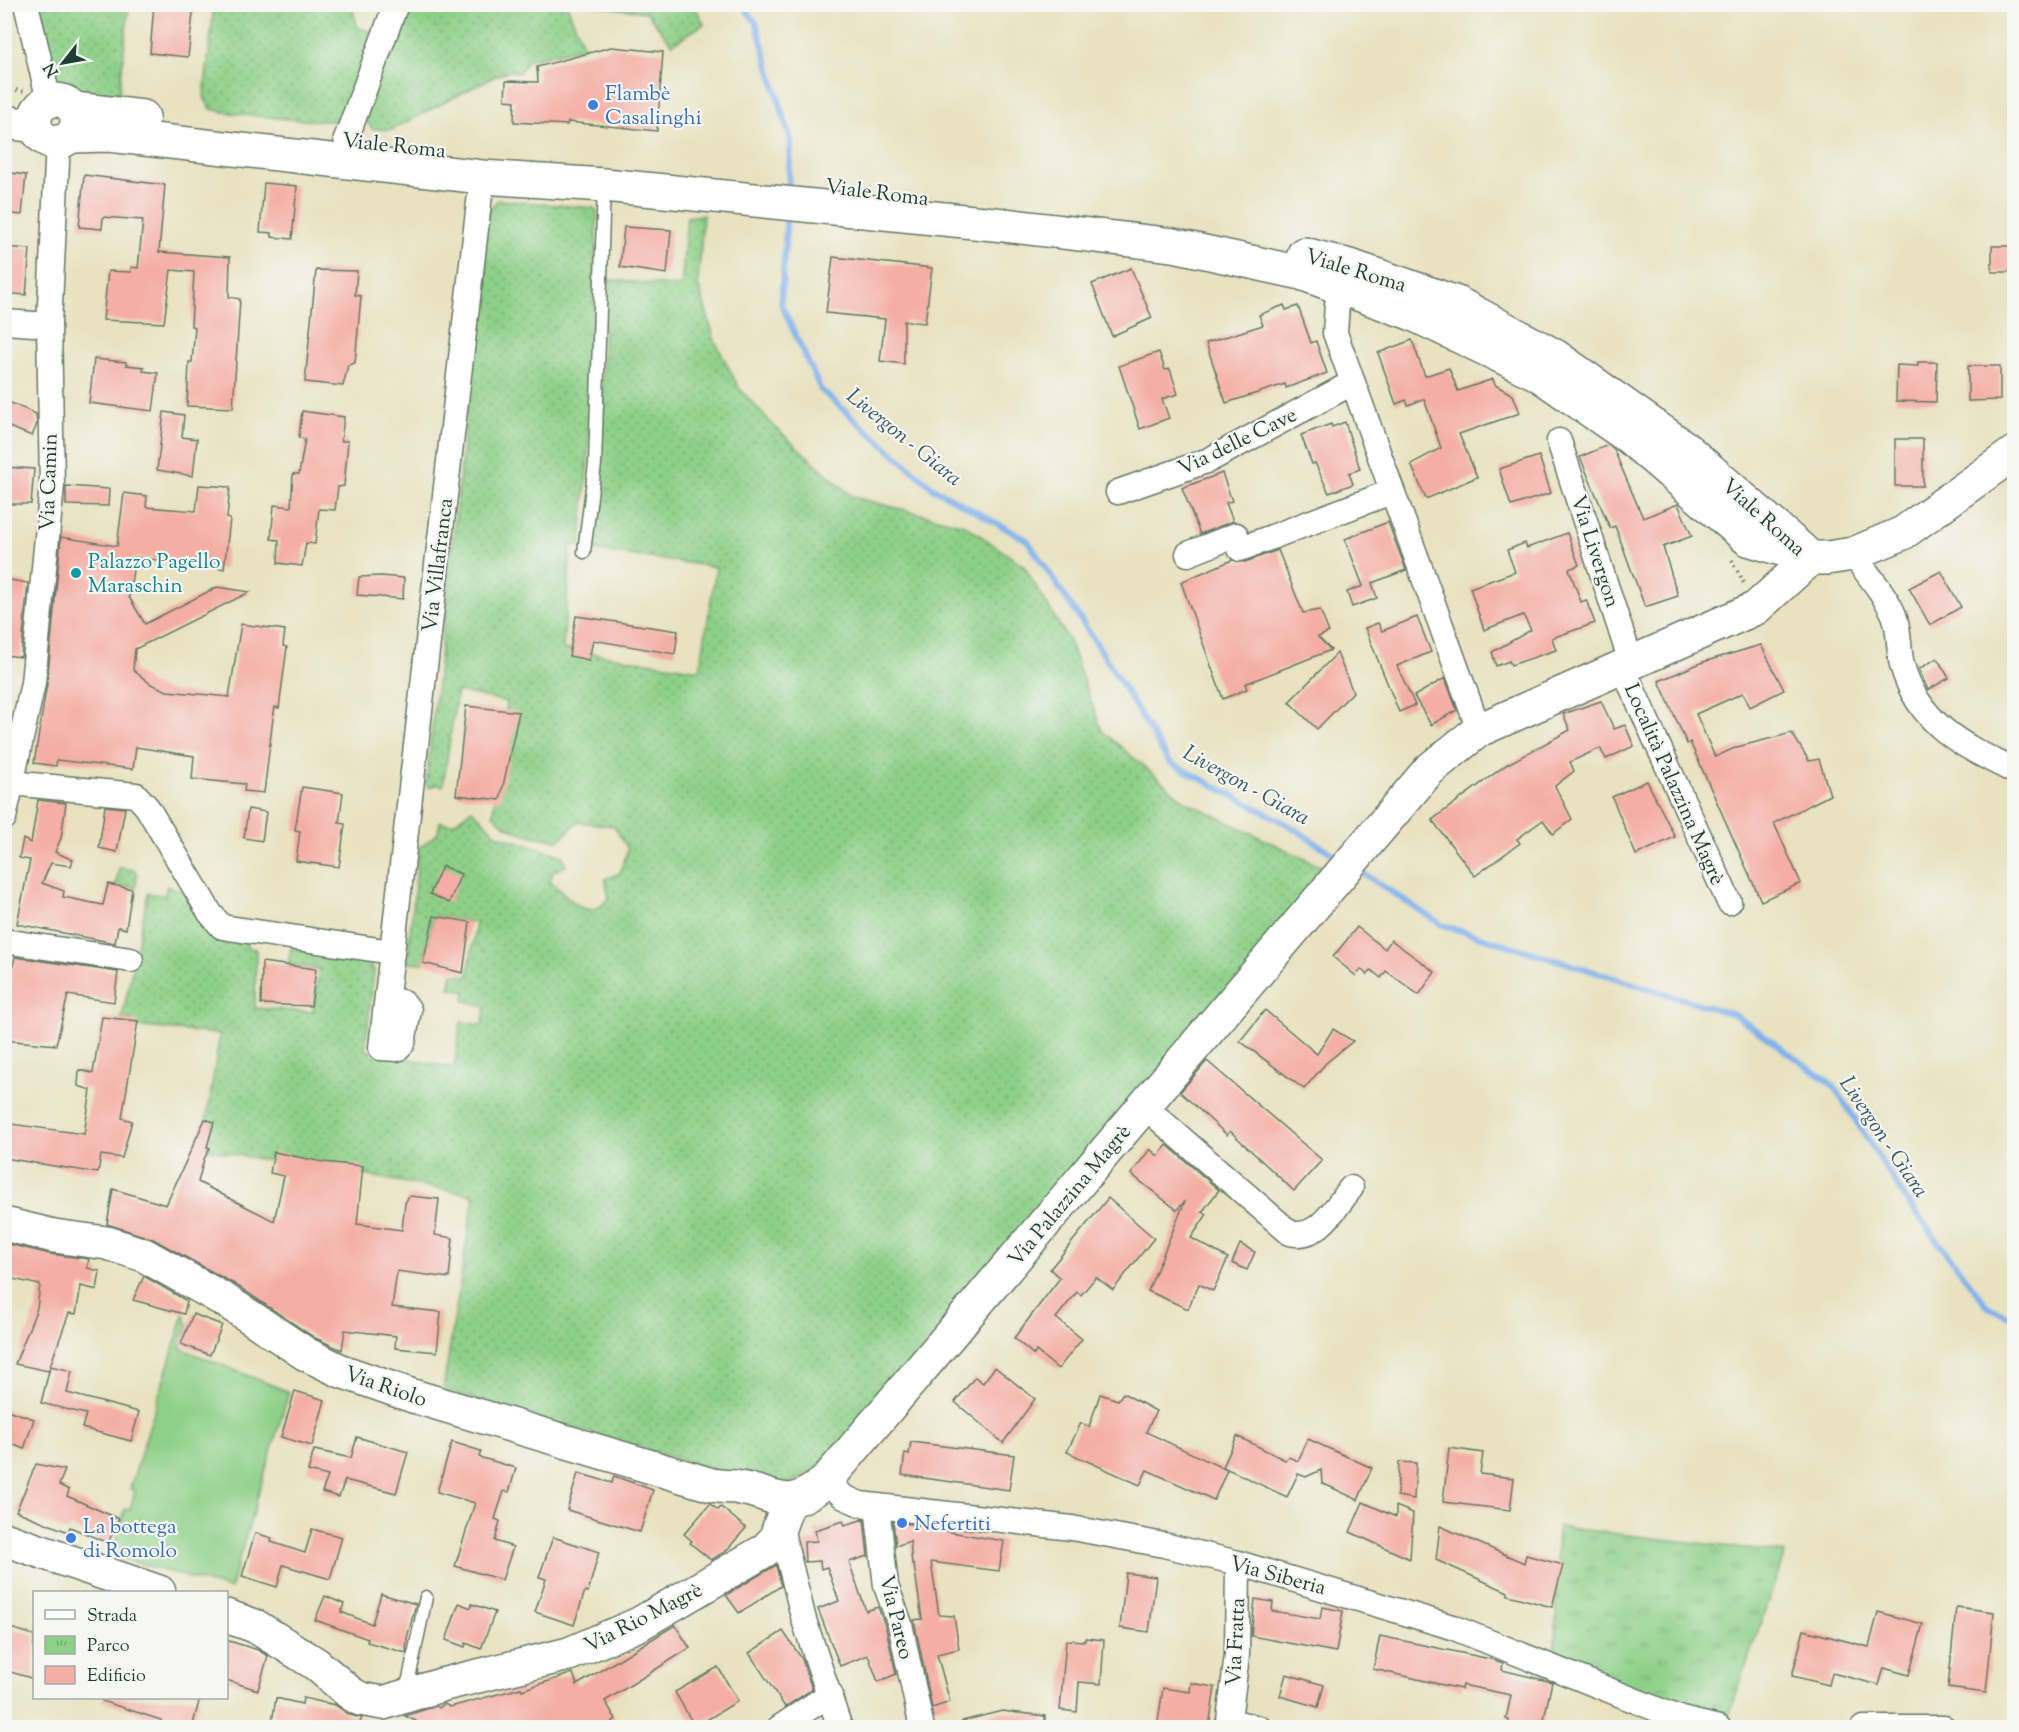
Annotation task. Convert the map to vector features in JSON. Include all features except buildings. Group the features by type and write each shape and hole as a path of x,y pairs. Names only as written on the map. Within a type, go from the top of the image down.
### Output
{"main road":[{"name":"Viale Roma","path":"49,123 109,135 345,150 483,166 881,202 1173,245 1301,273 1413,314 1538,374 1630,438 1748,538 1811,558"},
{"name":"Viale Roma","path":"947,210 1154,222 1257,242 1353,267 1457,303 1555,356 1675,440 1811,558"},
{"path":"1811,558 1852,554 1904,533 2010,451"},
{"name":"Località Palazzina Magrè","path":"1341,876 1430,770 1479,730 1756,608 1811,558"},
{"name":"Via Palazzina Magrè","path":"784,1515 826,1481 1341,876"},
{"name":"Via Riolo","path":"4,1224 54,1236 107,1243 144,1255 226,1301 306,1354 341,1371 412,1396 712,1485 734,1487 784,1515"},
{"name":"Via Rio Magrè","path":"394,1708 569,1654 639,1624 765,1551 775,1540 784,1515"},
{"path":"4,1539 153,1591"},
{"path":"228,1617 255,1626 315,1665 350,1694 394,1708"}],"street":[{"name":"Via Camin","path":"4,818 11,783 15,709 33,682 52,484 49,123 26,4"},
{"path":"345,150 396,4"},
{"name":"Via Villafranca","path":"387,998 483,166"},
{"path":"1346,290 1337,304 1334,323 1352,383 1479,730"},
{"path":"4,322 49,325"},
{"name":"Via delle Cave","path":"1118,492 1209,459 1352,383"},
{"name":"Via Livergon","path":"1559,441 1626,664"},
{"path":"1188,554 1236,535 1240,549 1391,492"},
{"path":"1852,554 1894,615 1901,662 1924,713 1971,750 2014,771"},
{"name":"Località Palazzina Magrè","path":"1626,664 1729,902"},
{"path":"11,783 136,795 147,807 210,913 222,927 392,952"},
{"path":"4,941 131,960"},
{"path":"1144,1106 1290,1233 1299,1236 1317,1228 1351,1188"},
{"name":"Via Siberia","path":"826,1481 844,1497 860,1504 1072,1528 1164,1545 1238,1563 1452,1627 1680,1723 1719,1728"},
{"name":"Via Pareo","path":"877,1506 886,1586 900,1624 922,1728"},
{"path":"784,1515 804,1620 840,1728"},
{"name":"Via Fratta","path":"1238,1563 1237,1655 1228,1724 1259,1728"},
{"path":"778,1728 830,1694"},
{"path":"1863,1728 1944,1728"}],"lane":[{"path":"584,552 595,464 604,176"},
{"path":"394,1708 426,1597"}],"green space":[{"path":"37,5 129,5 119,96 67,91 59,83 52,73 44,51"},
{"path":"214,5 351,5 358,28 379,33 341,120 276,118 210,108 204,97"},
{"path":"403,5 567,5 584,47 527,60 520,72 515,73 512,70 495,76 391,130 372,129 365,119"},
{"path":"591,5 694,5 704,24 672,44 646,12"},
{"path":"498,200 594,208 597,211 588,458 581,541 579,545 571,545 563,649 700,670 716,567 594,550 600,473 605,279 681,287 687,217 703,215 698,284 715,341 739,388 775,427 853,497 965,525 1024,566 1069,641 1102,731 1185,801 1332,872 841,1444 811,1472 785,1485 774,1487 443,1390 474,1195 364,1175 352,1177 202,1148 220,1034 132,1026 133,1020 122,1018 148,893 164,896 167,886 182,890 203,921 246,941 247,948 256,949 255,1008 313,1012 319,969 288,965 291,948 368,960 374,970 365,1050 454,1068 461,1022 482,1025 486,1006 464,1001 465,991 449,988 452,974 468,976 476,923 434,916 423,963 407,962 419,848 438,833 440,821 454,823 472,809 497,835 563,856 566,866 554,871 549,882 578,905 585,909 592,909 600,906 609,898 605,879 620,873 628,849 614,826 578,822 559,840 532,836 514,830 493,814 507,702 457,691 443,786 435,785 428,788 426,784 489,209"},
{"path":"119,868 135,870 136,888 116,884"},
{"path":"184,1314 188,1326 180,1348 289,1392 230,1589 112,1556 125,1509 130,1510 135,1490 130,1489"},
{"path":"1558,1527 1785,1553 1728,1718 1555,1662"}],"waterway":[{"name":"Livergon - Giara","path":"742,4 756,23 791,141 788,193"},
{"name":"Livergon - Giara","path":"787,212 781,304 821,390 933,488 1027,540 1099,647 1169,762 1287,824 1342,860"},
{"name":"Livergon - Giara","path":"1358,870 1442,925 1735,1015 1833,1085 1907,1201 1988,1307 2014,1318"}],"place":[{"name":"Flambè Casalinghi","path":"593,105"},
{"name":"Palazzo Pagello Maraschin","path":"76,573"},
{"name":"Nefertiti","path":"902,1523"},
{"name":"La bottega di Romolo","path":"71,1538"}]}
